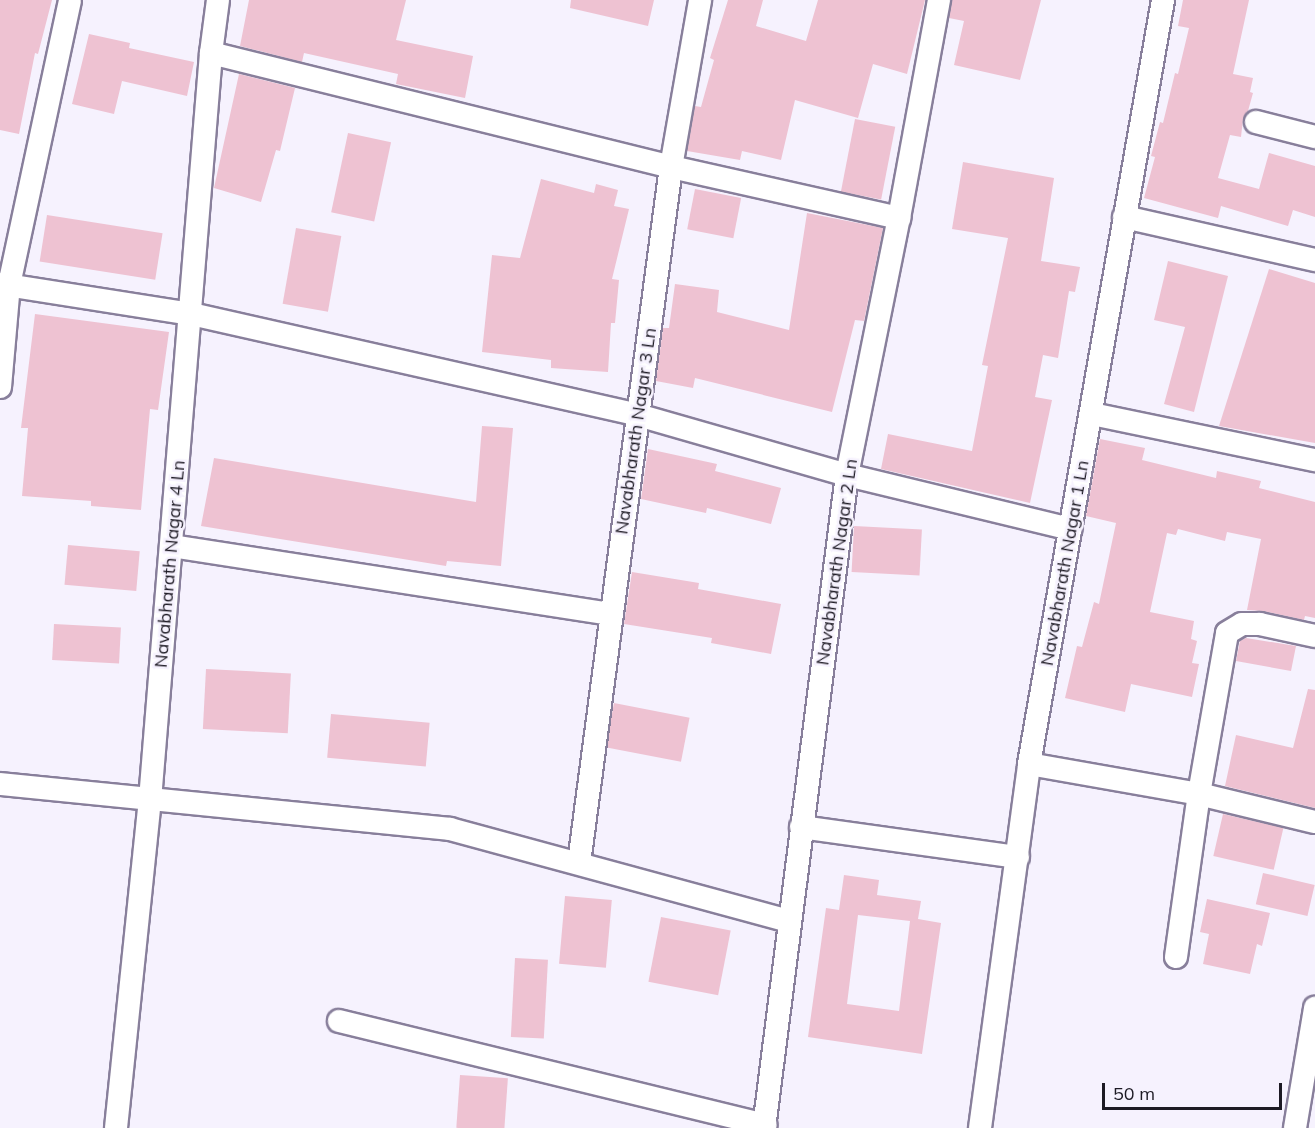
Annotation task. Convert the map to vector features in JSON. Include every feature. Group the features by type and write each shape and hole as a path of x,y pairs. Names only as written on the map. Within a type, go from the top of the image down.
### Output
{"street":[{"path":"0,387 4,284 70,0"},
{"name":"Navabharath Nagar 4 Ln","path":"116,1128 150,800 211,53 218,0"},
{"name":"Navabharath Nagar 3 Ln","path":"579,863 671,166 700,0"},
{"name":"Navabharath Nagar 2 Ln","path":"765,1127 789,921 847,475 899,218 939,0"},
{"name":"Navabharath Nagar 1 Ln","path":"980,1128 1029,764 1163,0"},
{"path":"211,53 671,166 899,218"},
{"path":"1256,122 1315,137"},
{"path":"1124,217 1315,260"},
{"path":"4,284 191,314 638,415 847,475 1071,529"},
{"path":"1092,414 1315,460"},
{"path":"172,546 612,614"},
{"path":"1176,957 1199,794 1227,633 1242,624 1260,624 1315,636"},
{"path":"1029,764 1199,794 1315,822"},
{"path":"0,784 450,829 789,921"},
{"path":"801,827 1018,857"},
{"path":"1294,1128 1315,1008"},
{"path":"339,1021 765,1127"}],"building":[{"path":"0,0 52,0 38,54 35,53 19,134 0,130"},
{"path":"249,0 406,0 396,40 473,56 465,98 396,84 398,74 304,53 302,62 240,46"},
{"path":"571,0 654,0 648,26 570,8"},
{"path":"728,0 763,0 756,26 806,41 818,0 925,0 907,74 873,64 858,118 795,100 781,160 742,151 740,160 687,151 695,106 701,107 714,60 710,58"},
{"path":"952,0 1041,0 1020,80 954,65 964,21 949,18"},
{"path":"1183,0 1249,0 1233,74 1253,78 1250,92 1253,93 1243,119 1241,137 1230,135 1218,178 1259,189 1269,153 1315,166 1315,217 1293,210 1288,226 1221,206 1218,218 1144,198 1155,157 1151,156 1160,122 1163,123 1189,28 1178,26"},
{"path":"89,34 130,43 129,48 194,62 187,96 122,81 114,114 72,104"},
{"path":"239,74 295,88 280,151 276,150 261,202 214,188"},
{"path":"855,119 895,127 881,199 841,192"},
{"path":"348,133 391,142 374,221 331,212"},
{"path":"963,162 1054,178 1041,261 1080,267 1075,292 1069,291 1058,358 1043,355 1035,397 1052,400 1030,503 881,469 888,434 972,451 988,366 982,365 1008,238 952,229"},
{"path":"541,179 594,193 596,184 618,190 614,206 629,209 612,279 619,280 615,323 611,323 608,372 551,368 551,360 482,352 492,255 520,258"},
{"path":"695,189 741,198 733,238 687,229"},
{"path":"807,213 883,228 864,321 855,320 832,412 695,378 693,388 656,381 663,328 669,328 675,284 719,290 717,312 789,330"},
{"path":"47,215 163,233 155,280 40,261"},
{"path":"296,228 341,236 328,312 283,304"},
{"path":"1168,261 1228,276 1194,412 1164,404 1185,327 1154,320"},
{"path":"1269,269 1315,283 1315,443 1219,426"},
{"path":"35,314 169,332 158,410 150,409 141,510 91,506 91,501 22,496 28,428 21,428"},
{"path":"482,426 513,428 501,566 447,561 446,566 201,526 214,458 476,502"},
{"path":"1100,439 1145,448 1142,460 1216,478 1217,471 1261,481 1259,488 1315,502 1315,618 1305,616 1304,620 1247,610 1261,539 1227,532 1225,541 1178,529 1176,535 1167,533 1150,612 1194,621 1191,639 1197,641 1192,663 1199,664 1192,697 1131,684 1125,712 1065,698 1077,646 1082,647 1094,602 1099,604 1116,523 1086,516"},
{"path":"648,449 717,464 715,471 781,488 771,524 707,508 706,513 641,499"},
{"path":"854,526 922,530 919,575 852,572"},
{"path":"68,545 140,551 136,591 65,585"},
{"path":"632,572 699,583 698,589 781,604 771,654 711,643 712,638 624,624"},
{"path":"54,624 121,628 119,663 52,660"},
{"path":"1246,638 1296,646 1291,671 1236,661 1240,641"},
{"path":"206,669 291,673 288,733 203,729"},
{"path":"1308,689 1315,690 1315,808 1225,786 1236,735 1293,748"},
{"path":"614,703 690,718 681,762 605,747"},
{"path":"331,714 430,723 426,766 327,758"},
{"path":"1223,814 1283,828 1274,870 1213,856"},
{"path":"1263,873 1315,885 1307,916 1256,904"},
{"path":"844,875 879,880 877,895 921,901 918,919 941,923 922,1054 808,1037 826,908 839,910","holes":["858,915 910,921 899,1011 847,1004"]},
{"path":"565,896 612,900 606,968 559,964"},
{"path":"1207,899 1270,913 1262,946 1257,944 1250,974 1203,964 1209,934 1200,932"},
{"path":"661,917 731,931 718,995 648,982"},
{"path":"515,958 548,960 544,1039 511,1037"},
{"path":"460,1075 508,1078 504,1128 456,1128"}]}
